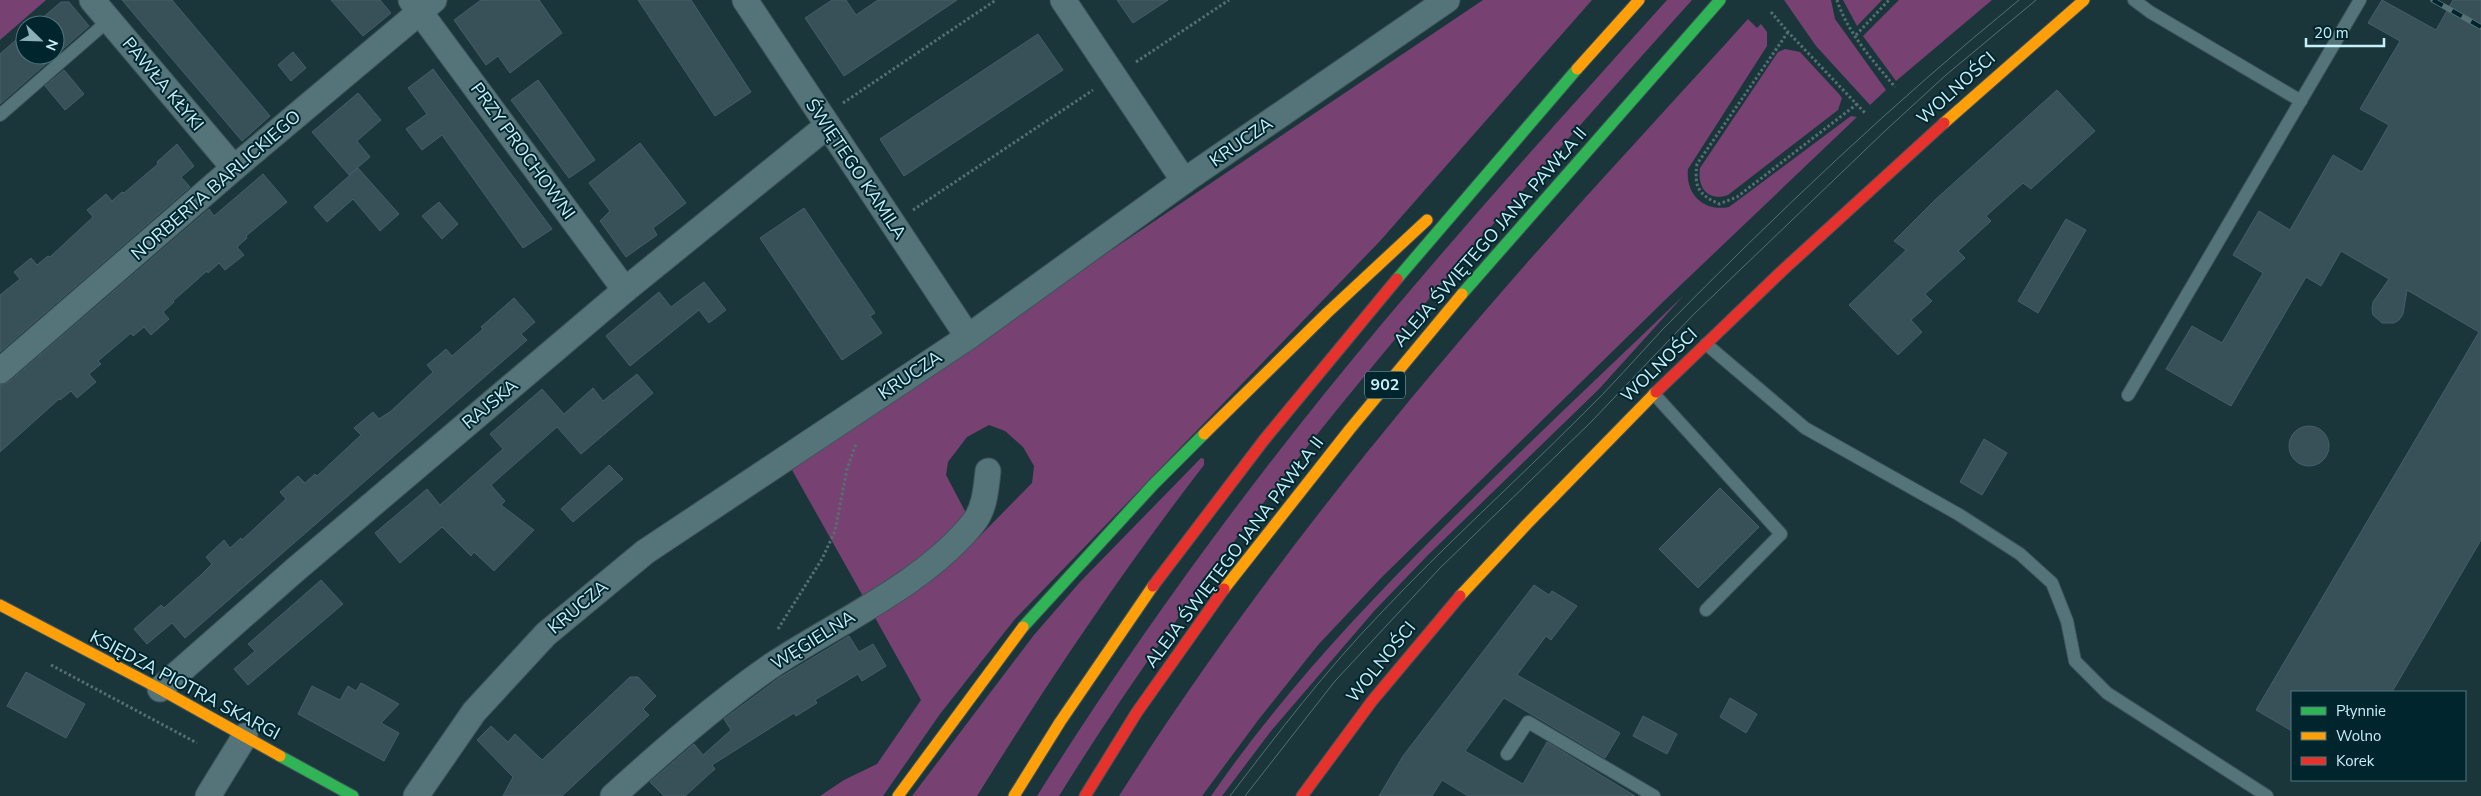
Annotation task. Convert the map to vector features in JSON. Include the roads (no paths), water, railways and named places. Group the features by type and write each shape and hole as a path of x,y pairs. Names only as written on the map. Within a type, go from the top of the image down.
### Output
{"main road":[{"path":"1014,796 1138,605 1217,500 1353,330 1639,0"},
{"name":"ALEJA ŚWIĘTEGO JANA PAWŁA II","path":"1085,796 1144,701 1301,488 1424,337 1720,0"},
{"name":"WOLNOŚCI","path":"1302,796 1374,698 1438,619 1510,539 1654,394 1877,182 2084,0"},
{"path":"1450,200 1522,133"},
{"path":"898,796 1030,618 1140,499 1327,312 1435,213"},
{"name":"KSIĘDZA PIOTRA SKARGI","path":"0,606 160,690 353,796"}],"street":[{"name":"PAWŁA KŁYKI","path":"92,0 234,168"},
{"name":"ŚWIĘTEGO KAMILA","path":"745,0 968,337"},
{"path":"1063,0 1184,181"},
{"name":"KRUCZA","path":"416,796 474,712 546,634 645,552 968,337 1184,181 1447,0"},
{"name":"NORBERTA BARLICKIEGO","path":"0,372 422,4"},
{"name":"PRZY PROCHOWNI","path":"422,4 625,290"},
{"name":"RAJSKA","path":"160,690 295,570 824,122"},
{"name":"WĘGIELNA","path":"613,796 689,728 771,667 917,574 956,543 976,520 986,496 988,471"},
{"path":"208,796 245,736"}],"lane":[{"path":"2134,0 2158,17 2301,101"},
{"path":"2128,395 2360,0"},
{"path":"0,115 109,20"},
{"path":"1706,344 1805,428 1958,514 2020,554 2052,583 2067,621 2075,661 2107,693 2268,796"},
{"path":"1654,394 1781,534 1706,610"},
{"path":"1507,754 1528,722 1654,796"}],"tram line":[{"path":"1230,796 1322,679 1405,588 1557,440 1613,384 1663,329 1792,201 1927,78 2019,0"},
{"path":"1245,796 1335,681 1440,568 1590,423 1693,315 1886,130 1946,75 2036,0"}],"railway":[{"path":"2433,0 2481,27"}]}
